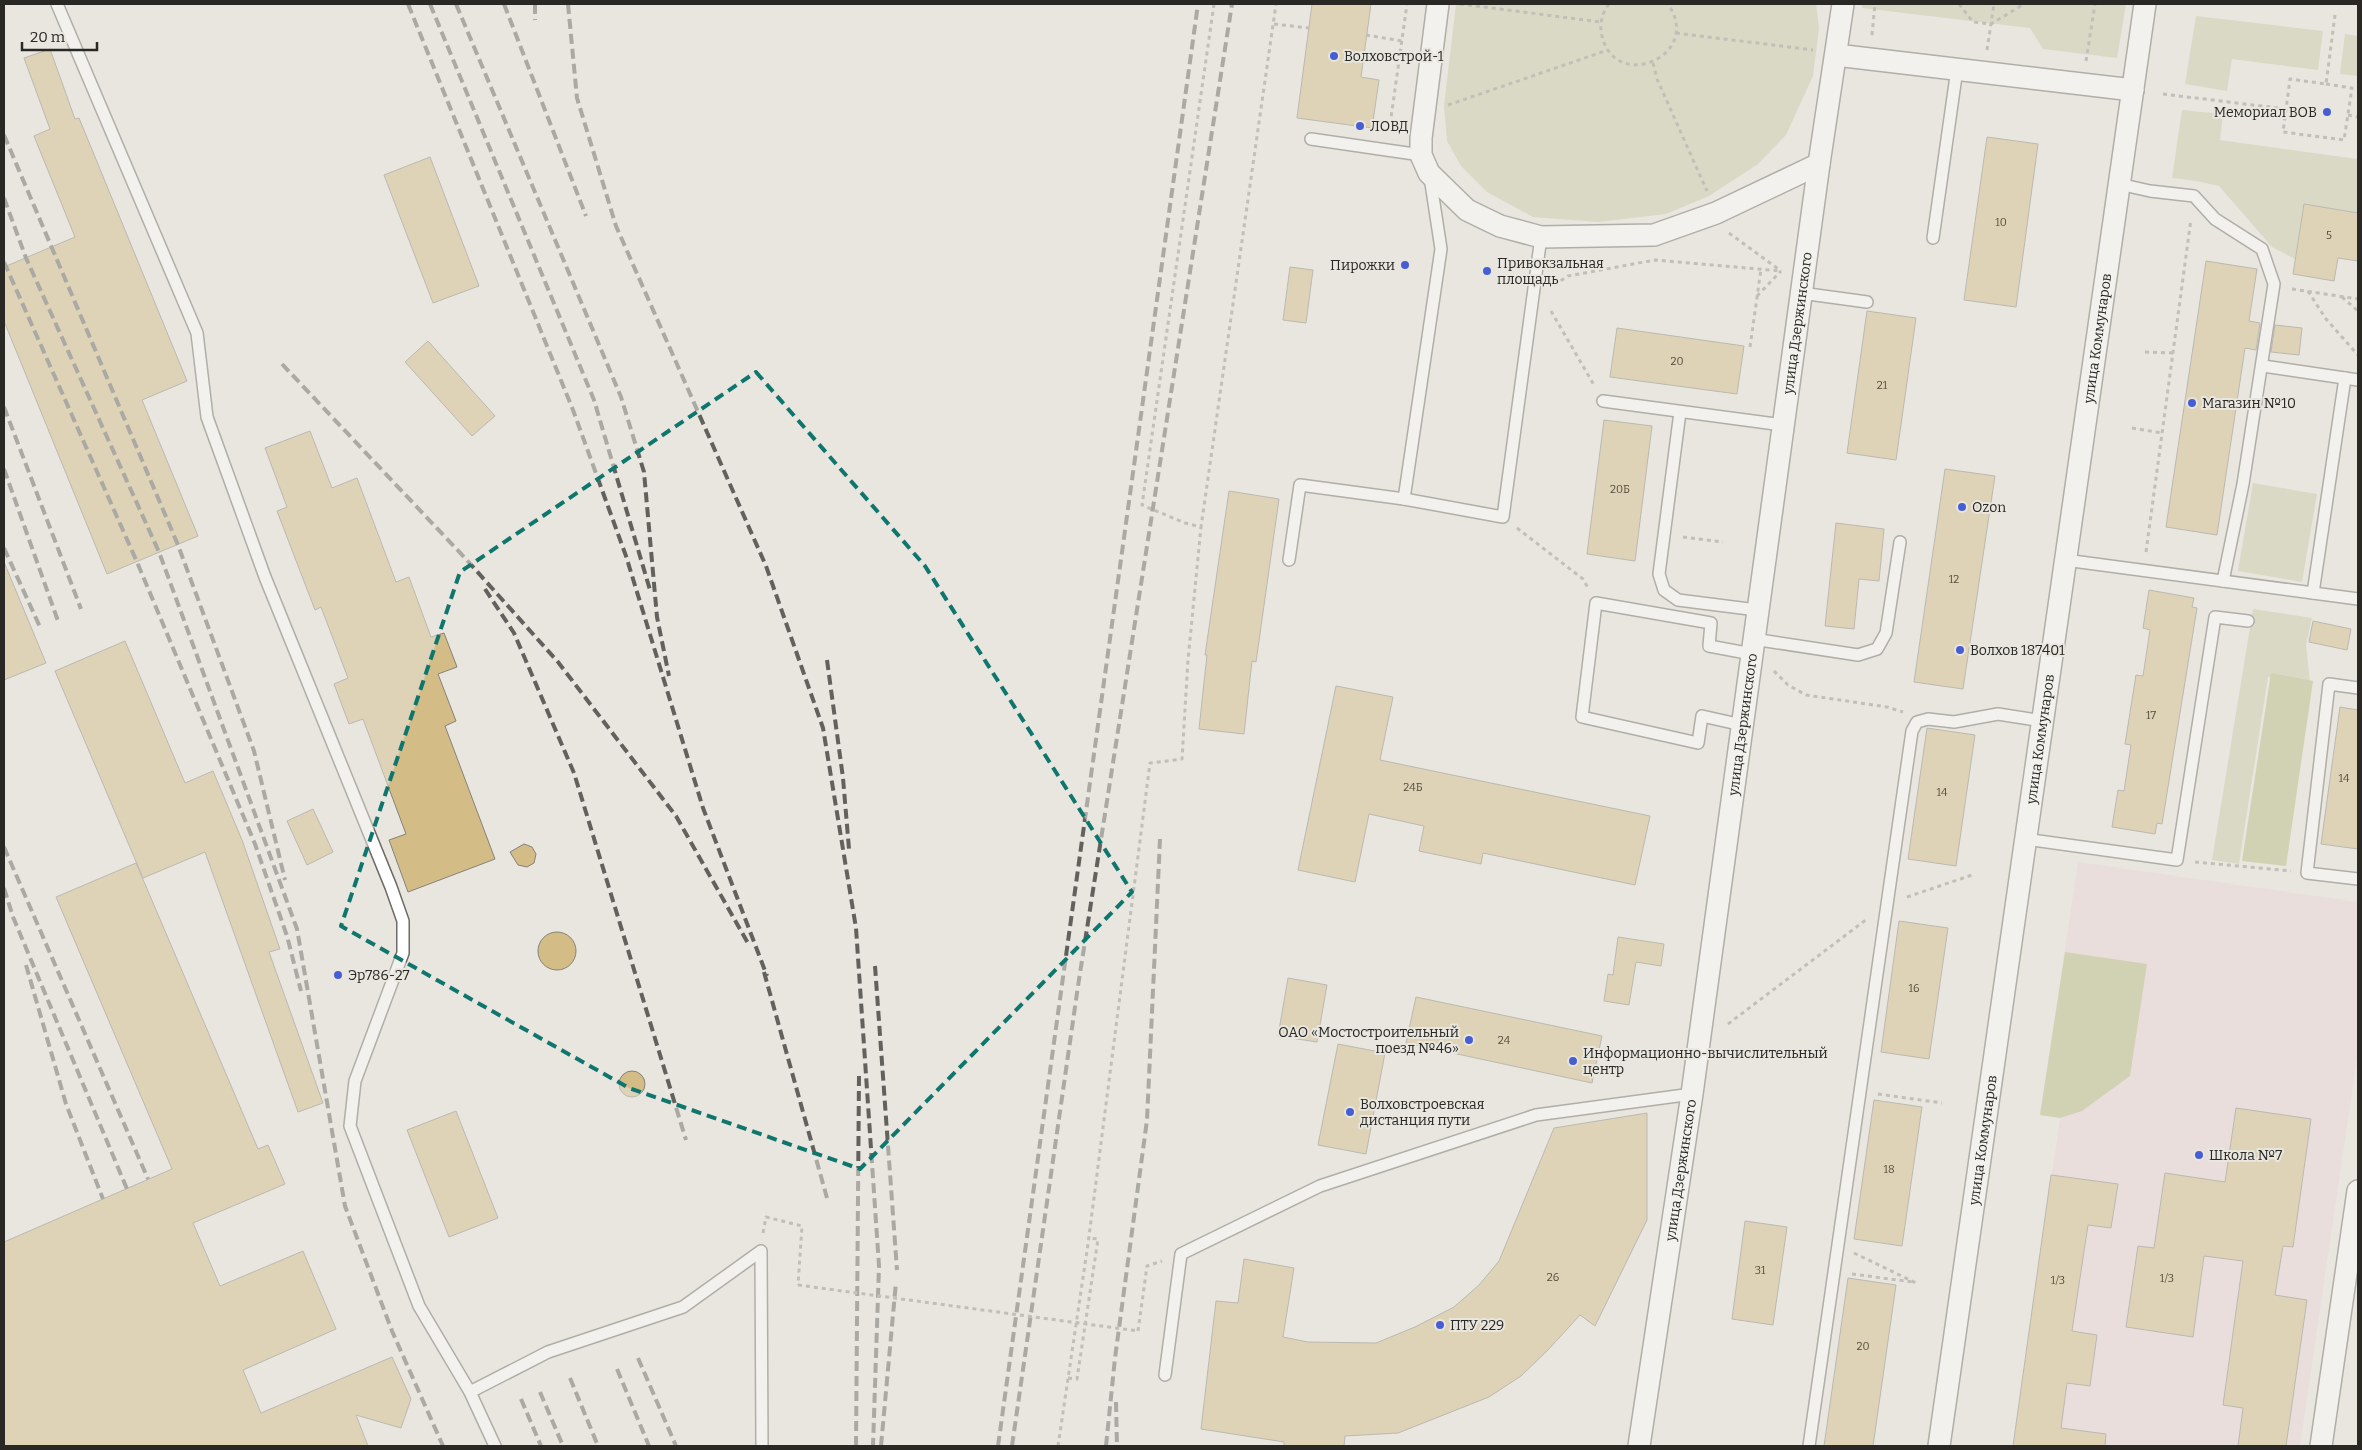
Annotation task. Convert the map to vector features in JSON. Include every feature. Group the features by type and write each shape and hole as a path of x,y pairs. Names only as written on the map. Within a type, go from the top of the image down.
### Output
{"street":[{"path":"1438,4 1421,138 1425,164 1467,210 1500,226 1541,237 1654,236 1716,213 1819,164"},
{"name":"улица Дзержинского","path":"1639,1446 1692,1094 1819,164 1826,53 1843,4"},
{"name":"улица Коммунаров","path":"1939,1446 2145,4"},
{"path":"1826,53 2133,90"},
{"path":"2321,1446 2358,1191"}],"lane":[{"path":"57,4 197,333 207,416 265,577 391,887 403,921 403,953 355,1081 350,1126 419,1306 470,1392 495,1446"},
{"path":"1933,238 1956,69"},
{"path":"1311,139 1387,150 1425,164 1441,249 1404,499"},
{"path":"2119,184 2150,191 2194,196 2215,218 2262,249 2274,284 2263,366 2243,484 2223,582"},
{"path":"1289,560 1300,485 1404,499 1503,517 1538,288 1541,237"},
{"path":"1801,293 1867,302"},
{"path":"2263,366 2358,380"},
{"path":"2313,594 2345,378"},
{"path":"1603,401 1783,426"},
{"path":"1680,412 1660,574 1664,590 1678,600 1758,610"},
{"path":"1742,725 1702,716 1698,743 1582,717 1596,603 1711,623 1709,646 1858,654 1877,649 1886,633 1900,542"},
{"path":"2065,560 2358,600"},
{"path":"2025,839 2177,860 2215,617 2248,621"},
{"path":"2358,688 2329,684 2307,873 2358,879"},
{"path":"1810,1446 1912,731 1918,722 1928,719 1954,722 1998,714 2042,721"},
{"path":"1166,1375 1181,1254 1320,1186 1536,1115 1692,1094"},
{"path":"470,1392 548,1352 683,1307 761,1251"},
{"path":"761,1251 762,1446"}],"path":[{"path":"1201,527 1185,523 1142,505 1214,4"},
{"path":"1058,1446 1088,1238 1150,763 1182,759 1188,660 1201,527 1241,237 1276,4"},
{"path":"1387,150 1407,4"},
{"path":"1454,4 1601,22"},
{"path":"1609,4 1601,22 1603,42 1608,50 1624,62 1633,65 1652,63 1668,51 1676,33 1674,14 1668,4"},
{"path":"1869,59 1875,4"},
{"path":"1959,4 1973,22 1991,24 2024,4"},
{"path":"1984,72 1994,4"},
{"path":"2082,84 2095,4"},
{"path":"2326,84 2335,15"},
{"path":"1274,24 1309,28"},
{"path":"1676,33 1826,53"},
{"path":"1366,35 1402,41"},
{"path":"1425,104 1444,106 1608,50"},
{"path":"1652,63 1657,79 1709,196"},
{"path":"2290,79 2326,84 2352,88 2344,140 2282,132 2290,79"},
{"path":"2163,94 2286,109"},
{"path":"2348,115 2358,117"},
{"path":"2144,571 2194,196"},
{"path":"1722,227 1781,271"},
{"path":"1603,401 1538,288 1568,276 1655,260 1781,271"},
{"path":"1750,347 1761,269"},
{"path":"1757,296 1781,271"},
{"path":"2274,284 2358,299"},
{"path":"2307,291 2326,318 2358,355"},
{"path":"2342,296 2358,311"},
{"path":"2145,352 2173,353"},
{"path":"2132,428 2162,433"},
{"path":"1503,517 1584,579 1596,603"},
{"path":"1664,534 1723,542"},
{"path":"1774,671 1788,684 1806,695 1887,707 1904,712 1918,722"},
{"path":"2177,860 2307,873"},
{"path":"1728,1024 1887,904 1975,874"},
{"path":"1860,1092 1942,1103"},
{"path":"761,1251 766,1217 802,1226 798,1286 1138,1331 1147,1266"},
{"path":"1068,1378 1077,1379 1098,1239 1088,1238"},
{"path":"1834,1271 1916,1283 1838,1246"}],"highlighted area":[{"path":"756,372 925,566 1132,892 860,1169 629,1088 341,926 460,572"}],"shaded area":[{"name":"Школа №7","path":"2078,862 2358,902 2358,1051 2300,1446 2013,1446 2060,1118 2040,1115"}],"green space":[{"path":"1456,4 1816,4 1819,28 1813,76 1786,135 1758,164 1709,196 1666,214 1598,222 1533,217 1487,192 1461,166 1447,141 1444,106"},
{"path":"1862,4 2126,4 2117,58 2043,49 2030,28 1862,8"},
{"path":"2196,16 2323,31 2318,70 2232,59 2227,91 2185,84"},
{"path":"2345,34 2358,36 2358,76 2340,74"},
{"path":"2182,110 2223,114 2220,140 2357,159 2358,149 2358,213 2304,204 2295,259 2272,247 2219,186 2172,178"},
{"path":"2253,483 2317,494 2302,582 2238,571"},
{"path":"2253,609 2312,618 2306,645 2310,683 2268,677 2239,864 2212,860"},
{"path":"2271,673 2313,681 2286,866 2242,861"},
{"path":"2065,952 2147,964 2130,1076 2082,1111 2060,1118 2040,1115"}],"building":[{"name":"Волховстрой-1","path":"1312,4 1371,4 1361,77 1379,80 1372,128 1297,118"},
{"path":"50,49 75,119 79,118 187,381 142,400 198,536 107,574 4,321 4,267 75,237 34,136 50,129 24,58"},
{"path":"1987,137 2038,144 2016,307 1964,300"},
{"path":"430,157 479,286 433,303 384,175"},
{"path":"2304,204 2358,213 2358,261 2338,258 2334,281 2293,274"},
{"path":"2206,261 2257,269 2249,321 2260,323 2256,350 2245,348 2217,535 2166,527"},
{"path":"1290,267 1313,270 1306,323 1283,320"},
{"path":"1867,311 1916,318 1896,460 1847,453"},
{"path":"2275,325 2302,328 2299,355 2271,352"},
{"path":"1617,328 1744,346 1737,394 1610,377"},
{"path":"428,341 495,416 472,436 405,362"},
{"path":"1604,420 1652,426 1635,561 1587,554"},
{"path":"310,431 332,488 357,478 396,582 409,577 431,637 444,633 457,667 438,674 456,721 445,726 495,859 408,892 389,840 406,834 363,719 349,724 334,684 348,678 321,607 315,610 277,511 287,507 265,448"},
{"path":"1945,469 1995,476 1963,689 1914,682"},
{"path":"1229,491 1279,499 1256,662 1252,661 1244,734 1199,729 1207,655 1205,655"},
{"path":"1836,523 1884,529 1879,581 1859,579 1854,629 1825,626"},
{"path":"4,562 46,663 4,680"},
{"path":"2149,590 2194,598 2192,607 2197,608 2162,824 2157,823 2155,834 2112,827 2118,790 2124,791 2131,745 2125,744 2136,675 2143,676 2150,630 2143,628"},
{"path":"2313,621 2351,629 2347,650 2309,642"},
{"path":"125,641 185,783 213,771 242,840 280,949 269,952 323,1103 298,1112 205,852 143,878 55,671"},
{"path":"1336,686 1393,697 1380,760 1650,816 1635,885 1483,853 1481,864 1419,851 1424,826 1369,814 1355,882 1298,870"},
{"path":"2340,707 2358,710 2358,849 2321,844"},
{"path":"1927,728 1975,735 1956,866 1908,859"},
{"path":"313,809 333,852 307,865 287,821"},
{"path":"524,844 532,847 536,854 534,863 527,867 518,865 510,852"},
{"path":"136,863 258,1149 268,1145 285,1184 193,1223 220,1286 303,1251 336,1329 243,1370 261,1413 392,1357 411,1399 401,1428 356,1415 368,1446 4,1446 4,1242 172,1169 56,897"},
{"path":"1899,921 1948,928 1929,1059 1881,1052"},
{"path":"557,932 570,938 576,951 570,964 557,970 544,964 538,951 544,938"},
{"path":"1618,937 1664,944 1661,966 1636,962 1629,1005 1604,1001 1608,974 1613,975"},
{"path":"1288,978 1327,985 1317,1042 1278,1036"},
{"path":"1416,997 1602,1036 1592,1083 1406,1043"},
{"path":"1338,1044 1385,1053 1366,1154 1318,1145"},
{"path":"632,1071 641,1075 645,1084 641,1093 632,1097 623,1093 619,1084 623,1075"},
{"path":"1874,1100 1922,1107 1902,1246 1854,1239"},
{"path":"2236,1108 2311,1119 2293,1247 2283,1246 2275,1295 2307,1300 2286,1446 2238,1446 2243,1408 2223,1405 2243,1261 2204,1256 2193,1337 2126,1327 2138,1246 2154,1248 2165,1173 2225,1182"},
{"path":"456,1111 498,1218 449,1237 407,1130"},
{"path":"1647,1113 1647,1220 1595,1326 1580,1315 1521,1376 1489,1397 1398,1433 1345,1436 1344,1446 1284,1446 1284,1442 1201,1429 1216,1301 1238,1303 1244,1259 1294,1268 1283,1337 1308,1342 1376,1343 1415,1327 1454,1307 1479,1285 1499,1261 1554,1128"},
{"path":"2051,1175 2118,1184 2111,1228 2088,1225 2072,1331 2097,1335 2090,1386 2067,1383 2061,1428 2106,1434 2105,1446 2013,1446"},
{"path":"1745,1221 1787,1227 1773,1325 1732,1319"},
{"path":"1848,1278 1896,1285 1873,1446 1824,1446"}],"railway":[{"path":"408,4 573,410 626,556 703,808 767,976"},
{"path":"430,4 594,400 650,590"},
{"path":"456,4 621,397 644,472 657,617 669,676"},
{"path":"504,4 586,216"},
{"path":"535,4 535,20"},
{"path":"568,4 577,98 616,226 766,566 823,728 856,928 879,1266 873,1446"},
{"path":"998,1446 1198,4"},
{"path":"1012,1446 1078,986 1232,4"},
{"path":"4,135 178,545 254,751 285,880"},
{"path":"4,198 26,258 159,552 297,929 345,1206 392,1331 443,1446"},
{"path":"4,262 137,562 255,844 287,936 301,991"},
{"path":"282,364 465,558 558,662 676,816 749,945"},
{"path":"4,407 81,609"},
{"path":"4,469 58,621"},
{"path":"4,548 40,627"},
{"path":"485,589 514,633 574,773 686,1140"},
{"path":"827,660 843,778 849,849"},
{"path":"1106,1446 1115,1358 1147,1120 1160,839"},
{"path":"4,847 148,1179"},
{"path":"4,888 13,917 127,1189"},
{"path":"26,965 66,1104 103,1199"},
{"path":"875,966 897,1270"},
{"path":"764,972 827,1198"},
{"path":"856,1446 859,1074"},
{"path":"881,1446 896,1282"},
{"path":"638,1358 676,1446"},
{"path":"617,1369 649,1446"},
{"path":"570,1378 598,1446"},
{"path":"540,1392 563,1446"},
{"path":"521,1399 541,1446"},
{"path":"1116,1402 1117,1446"}],"place":[{"name":"Волховстрой-1","path":"1334,56"},
{"name":"Мемориал ВОВ","path":"2327,112"},
{"name":"ЛОВД","path":"1360,126"},
{"name":"Пирожки","path":"1405,265"},
{"name":"Привокзальная площадь","path":"1487,271"},
{"name":"Магазин №10","path":"2192,403"},
{"name":"Ozon","path":"1962,507"},
{"name":"Волхов 187401","path":"1960,650"},
{"name":"Эр786-27","path":"338,975"},
{"name":"ОАО «Мостостроительный поезд №46»","path":"1469,1040"},
{"name":"Информационно-вычислительный центр","path":"1573,1061"},
{"name":"Волховстроевская дистанция пути","path":"1350,1112"},
{"name":"Школа №7","path":"2199,1155"},
{"name":"ПТУ 229","path":"1440,1325"}]}
